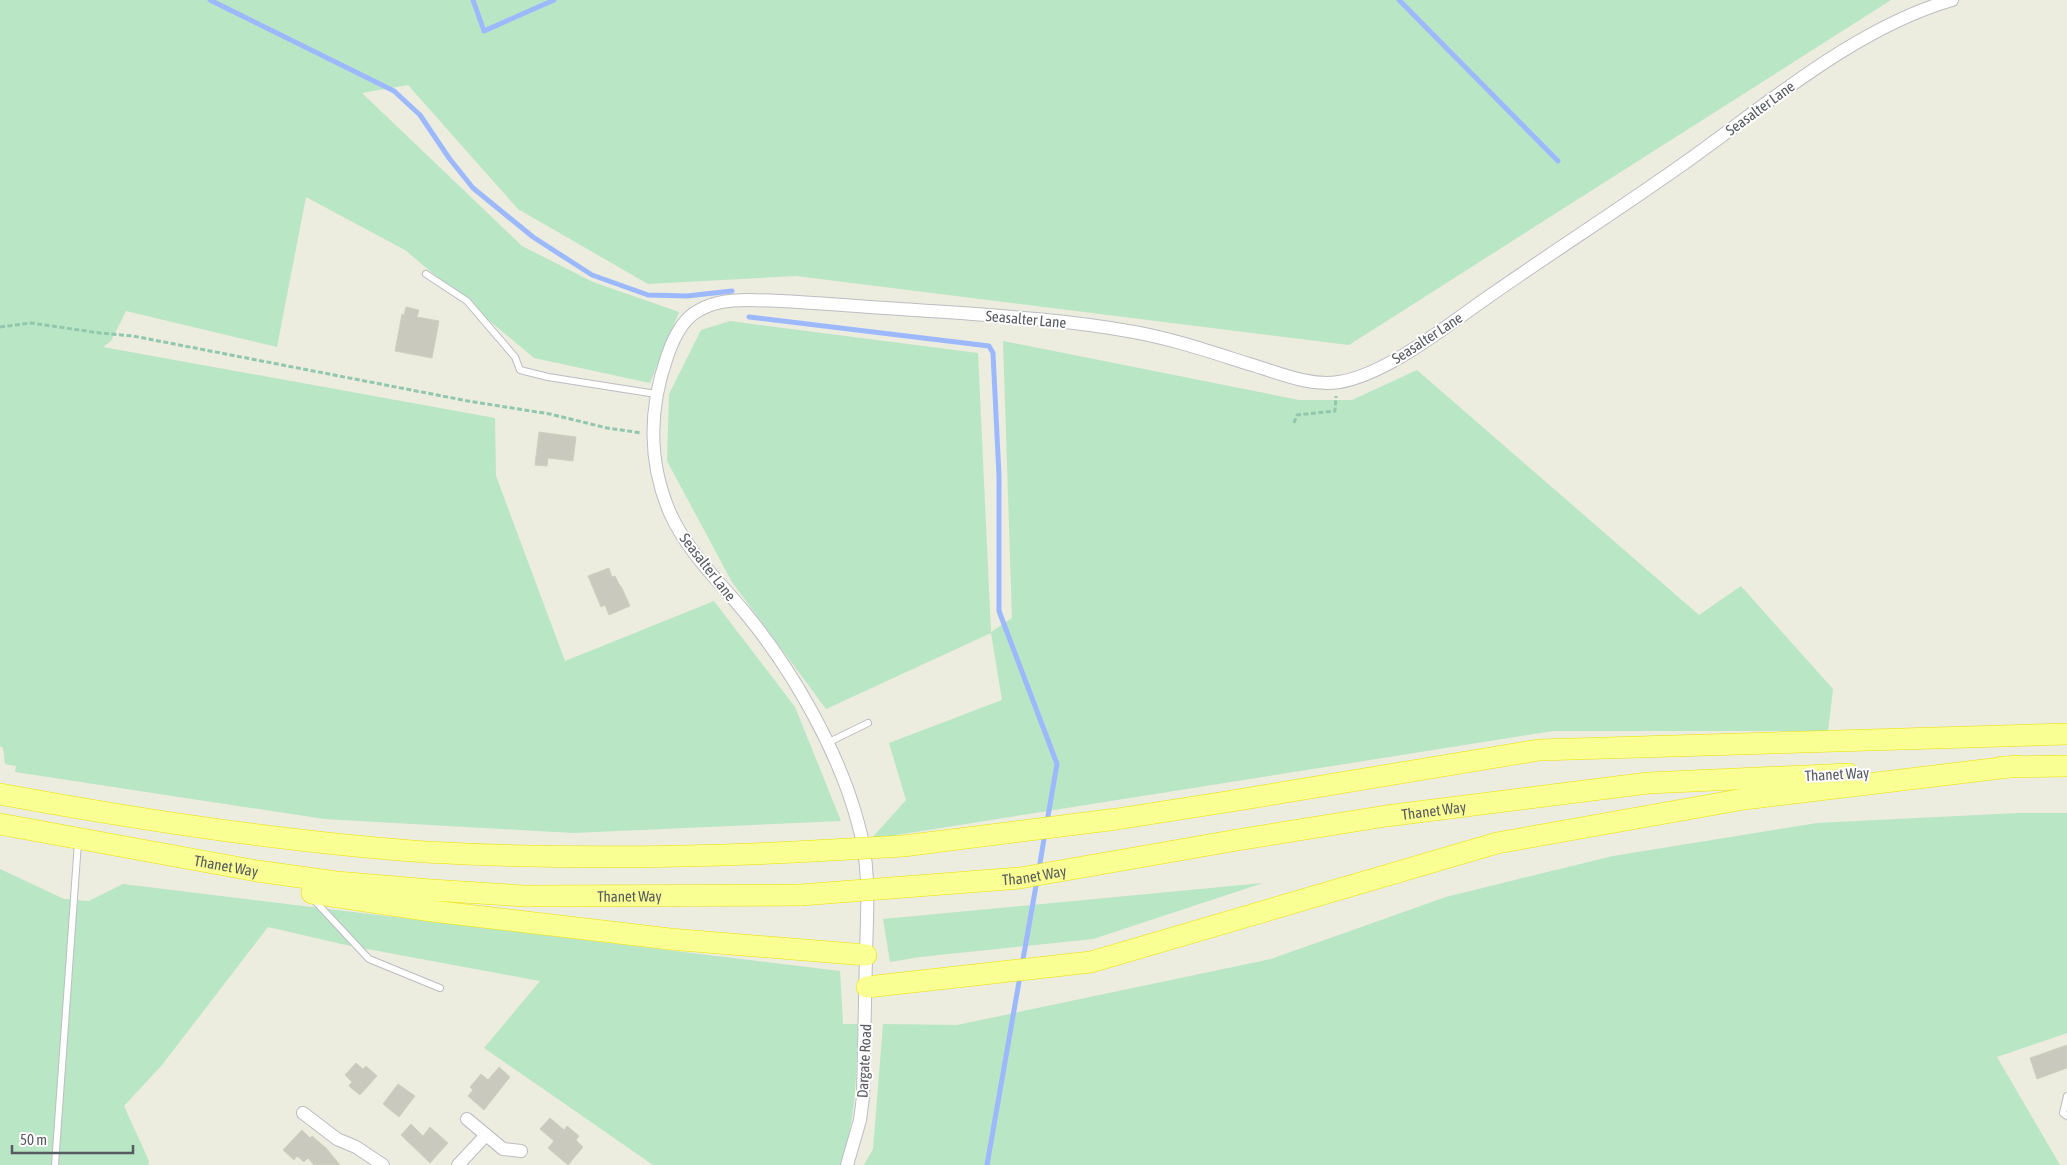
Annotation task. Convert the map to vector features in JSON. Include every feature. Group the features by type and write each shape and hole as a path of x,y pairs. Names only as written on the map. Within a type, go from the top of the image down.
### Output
{"highway":[{"path":"0,794 141,820 262,836 424,852 639,858 903,846 1117,819 1539,750 2067,734"},
{"path":"867,987 1092,962 1496,843 1744,799 2017,766"},
{"name":"Thanet Way","path":"0,824 198,861 336,882 524,896 801,895 1020,878 1386,816 1648,783 2017,766 2067,766"},
{"path":"198,861 269,886 432,911 670,939 866,955"}],"street":[{"name":"Seasalter Lane","path":"866,955 868,910 866,861 858,823 827,742 805,700 773,648 704,567 679,531 661,486 652,434 656,394 671,346 686,320 711,304 733,300 764,300 965,314 1106,328 1189,345 1314,382 1336,383 1370,374 1413,348 1670,173 1813,70 1848,48 1912,15 1952,0"},
{"name":"Dargate Road","path":"847,1165 860,1120 863,1097 867,987 866,955"},
{"path":"302,1113 337,1140 356,1147 379,1161"},
{"path":"467,1119 503,1150 521,1151"},
{"path":"458,1165 486,1135"}],"lane":[{"path":"426,274 467,301 515,357 520,370 548,377 656,394"},
{"path":"827,742 868,723"},
{"path":"55,1165 78,839"},
{"path":"306,892 369,960 440,988"},
{"path":"2067,1096 2063,1112 2067,1116"}],"path":[{"path":"0,327 32,323 133,336 496,406 550,414 607,428 652,434"},
{"path":"1294,423 1297,415 1335,412 1336,383"}],"green space":[{"path":"0,0 1891,0 1349,345 796,276 648,284 518,209 408,85 362,93 522,246 593,282 679,312 650,383 534,358 405,250 306,197 277,347 126,311 111,341 103,347 495,418 496,476 565,661 714,601 795,707 841,821 573,833 324,819 15,772 16,766 5,764 3,748 0,746"},
{"path":"730,321 978,353 991,632 1012,618 1003,341 1299,400 1352,400 1417,370 1699,615 1741,586 1833,689 1828,731 1553,731 871,839 906,800 889,743 1002,700 991,633 826,709 732,582 667,461 669,394 701,330"},
{"path":"2018,813 2067,813 2067,1033 1997,1057 2060,1165 864,1165 873,1149 883,1024 957,1025 1271,959 1446,897 1613,856 1817,823"},
{"path":"0,869 64,899 89,901 123,884 840,971 843,1024 858,1024 853,1113 846,1148 840,1165 653,1165 484,1048 540,981 346,945 268,927 162,1065 124,1106 149,1161 148,1165 0,1165"},
{"path":"1263,883 1093,939 920,957 890,962 883,919"}],"building":[{"path":"406,307 419,310 417,317 439,321 432,358 395,351 402,314 404,315"},
{"path":"539,432 576,437 573,461 548,458 547,466 535,465"},
{"path":"609,568 612,577 615,576 621,586 630,606 609,615 605,605 601,607 588,576"},
{"path":"2067,1045 2067,1068 2037,1079 2030,1058"},
{"path":"356,1063 363,1069 366,1066 377,1076 360,1095 350,1087 349,1085 352,1082 345,1075"},
{"path":"499,1067 510,1077 484,1110 468,1096 473,1090 470,1087 481,1074 488,1080"},
{"path":"398,1084 415,1096 399,1117 383,1104"},
{"path":"550,1118 564,1130 567,1126 579,1136 576,1140 583,1147 568,1165 548,1148 554,1141 540,1129"},
{"path":"411,1124 423,1136 430,1127 448,1143 430,1163 401,1135"},
{"path":"302,1130 310,1138 312,1136 326,1148 340,1165 314,1165 308,1158 304,1162 297,1156 294,1160 283,1150"}],"waterway":[{"path":"210,0 394,91 420,115 449,158 473,188 533,237 592,275 648,295 687,296 732,291"},
{"path":"473,0 484,31 554,0"},
{"path":"1399,0 1558,161"},
{"path":"749,317 989,346 993,353 999,476 999,611 1057,764 1047,822"},
{"path":"1039,869 1045,833"},
{"path":"1022,965 1037,880"},
{"path":"987,1165 1020,976"}]}
